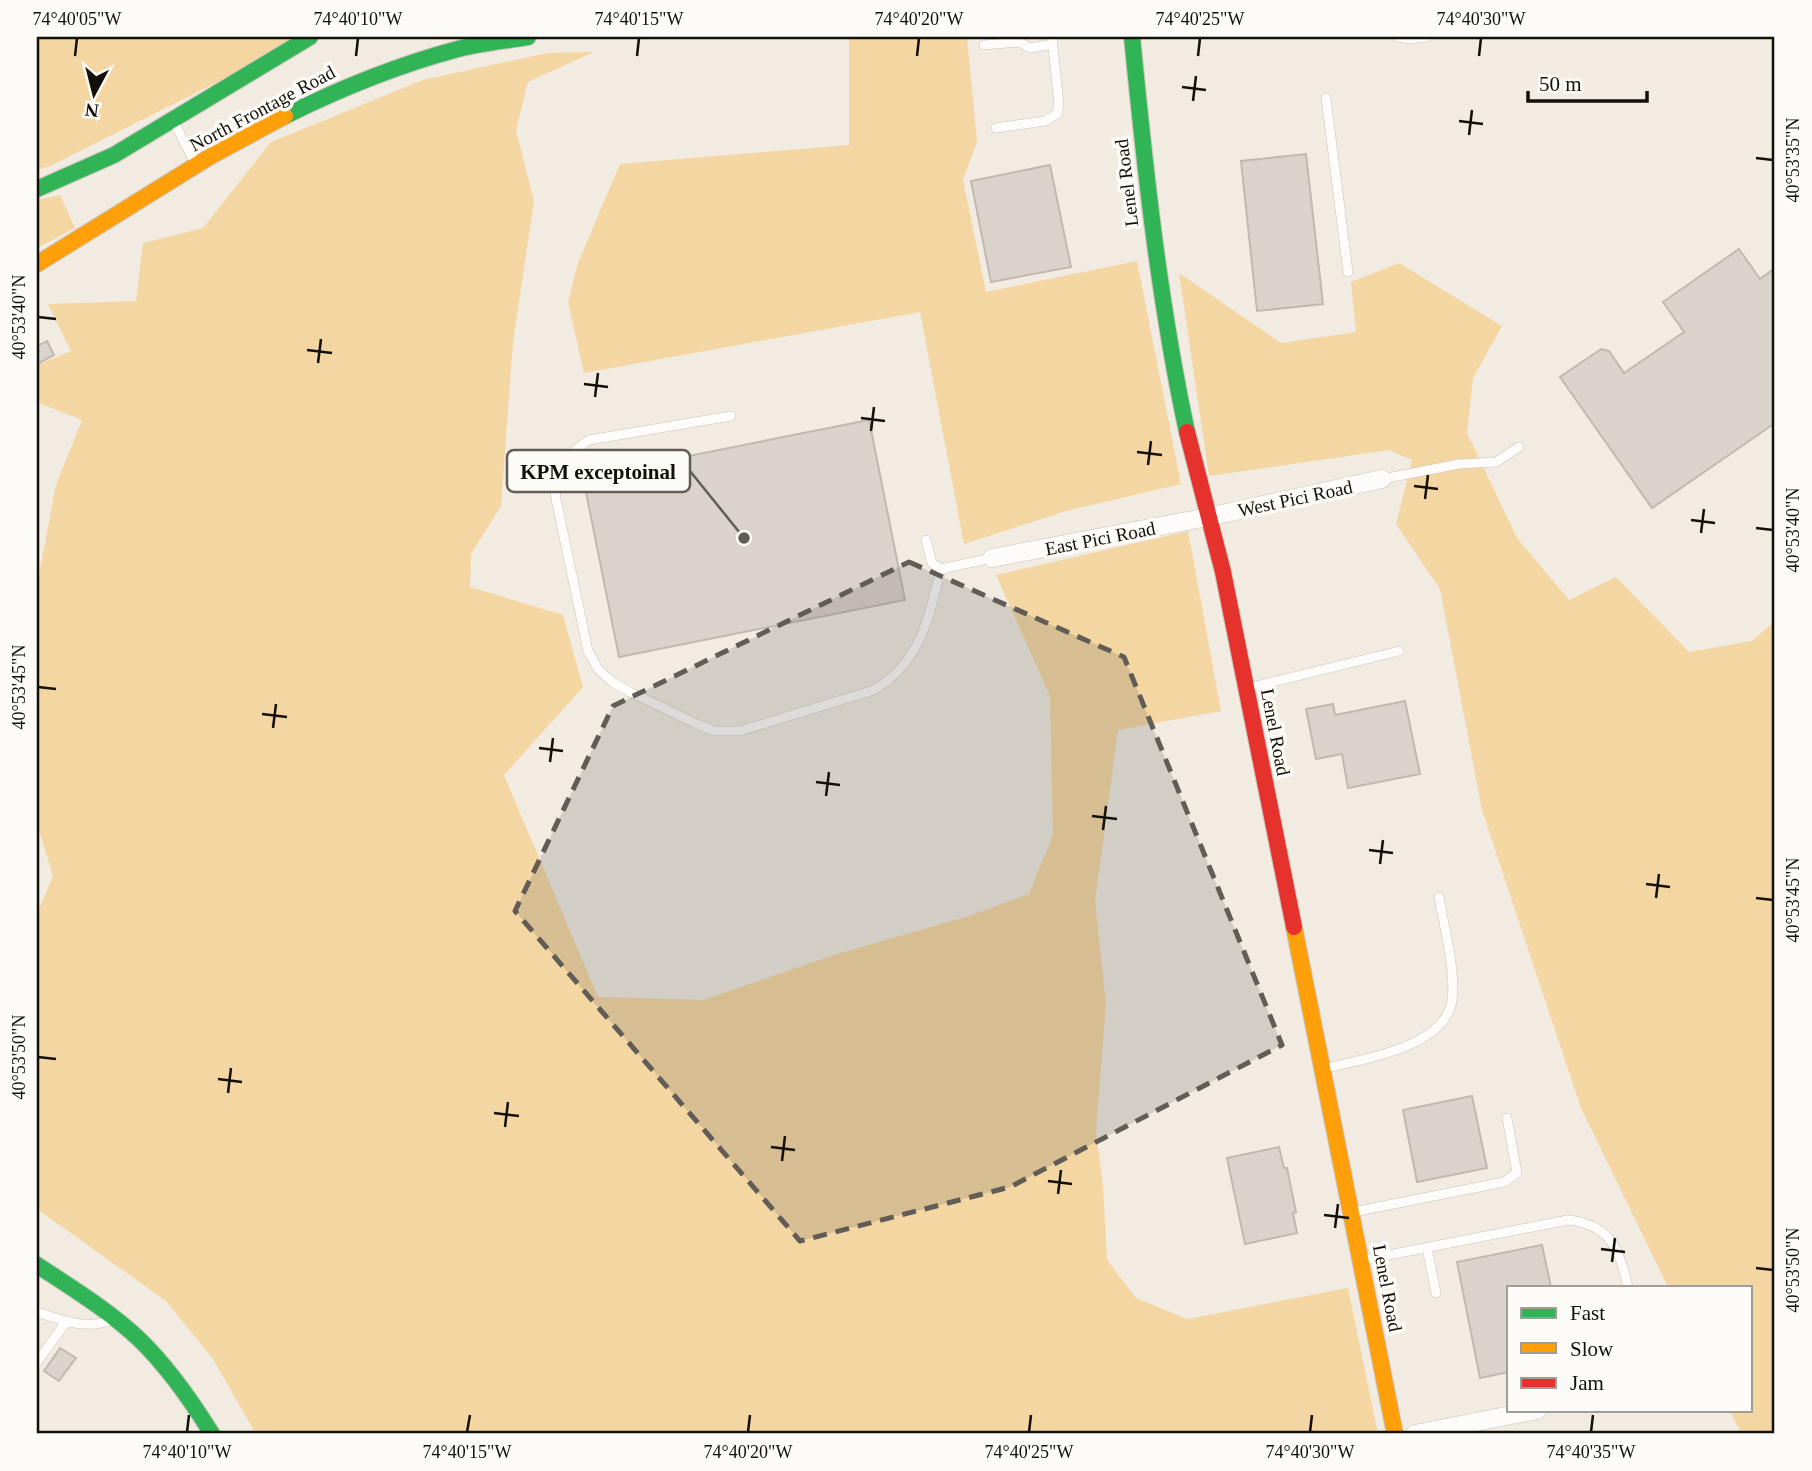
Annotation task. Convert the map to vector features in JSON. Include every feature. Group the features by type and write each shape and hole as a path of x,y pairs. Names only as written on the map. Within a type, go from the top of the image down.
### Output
{"main road":[{"path":"37,189 86,169 310,37"},
{"name":"North Frontage Road","path":"37,264 288,113 361,79 432,56 528,37"},
{"name":"Lenel Road","path":"1132,37 1146,185 1162,294 1193,459 1223,572 1395,1434"},
{"path":"37,1265 114,1318 138,1338 166,1368 212,1434"}],"street":[{"name":"West Pici Road","path":"1208,517 1382,480"},
{"name":"East Pici Road","path":"992,558 1208,517"},
{"path":"1415,1434 1527,1412"}],"lane":[{"path":"1398,37 1427,37"},
{"path":"984,45 1019,42 1030,48 1053,40 1059,104 1057,114 1045,121 996,128"},
{"path":"1326,98 1348,272"},
{"path":"173,120 197,166"},
{"path":"731,416 589,440 571,453 559,467 555,486 556,499 588,651 598,669 612,682 697,724 723,732 740,731 874,690 903,668 915,650 925,630 941,569"},
{"path":"1382,480 1459,464 1496,462 1520,447"},
{"path":"926,540 932,563 941,569 992,558"},
{"path":"1246,689 1399,651"},
{"path":"1323,1069 1401,1049 1424,1037 1440,1024 1452,1004 1453,986 1439,897"},
{"path":"1352,1213 1504,1182 1517,1173 1507,1118"},
{"path":"1361,1260 1561,1221 1579,1221 1609,1237 1623,1267 1628,1286"},
{"path":"1427,1248 1436,1293"},
{"path":"37,1312 66,1322 96,1324 114,1318"},
{"path":"37,1363 66,1322"}],"highlighted area":[{"path":"909,562 1124,657 1282,1045 1010,1187 800,1241 515,911 613,706"}],"shaded area":[{"path":"37,37 307,37 50,166 37,170"},
{"path":"849,37 967,37 977,142 963,180 986,292 1137,261 1181,484 1066,511 964,544 920,312 584,373 568,302 578,263 620,164 849,145"},
{"path":"594,52 528,82 516,130 534,201 513,342 501,506 471,554 470,587 563,615 583,687 504,775 598,997 703,1000 834,955 969,916 1029,894 1053,835 1050,696 996,575 1188,531 1221,711 1118,730 1095,901 1106,1004 1096,1132 1103,1185 1107,1260 1136,1298 1187,1319 1348,1288 1378,1434 256,1434 213,1359 166,1301 37,1209 37,914 53,876 37,824 37,585 56,485 82,420 37,402 37,365 71,351 48,304 136,301 143,243 203,228 271,142 423,80 547,53"},
{"path":"60,195 75,228 37,248 37,200"},
{"path":"1399,263 1502,326 1473,378 1467,433 1517,538 1569,600 1616,577 1689,652 1752,641 1775,621 1775,1434 1742,1434 1730,1412 1752,1412 1752,1286 1668,1286 1581,1108 1482,810 1440,589 1396,524 1412,460 1389,450 1209,476 1179,273 1281,343 1356,332 1351,282"}],"building":[{"path":"1306,154 1323,304 1257,311 1241,161"},
{"path":"1050,165 1071,267 991,282 971,181"},
{"path":"1739,249 1760,279 1775,268 1775,423 1652,508 1560,377 1601,349 1609,351 1624,373 1684,332 1663,302"},
{"path":"47,341 54,355 37,364 37,346"},
{"path":"869,420 905,600 619,657 583,477"},
{"path":"1405,701 1420,774 1348,788 1342,754 1316,759 1306,709 1333,704 1335,715"},
{"path":"1472,1096 1487,1168 1417,1182 1403,1110"},
{"path":"1279,1147 1284,1168 1287,1168 1296,1212 1293,1213 1297,1233 1245,1244 1227,1158"},
{"path":"1542,1245 1551,1286 1507,1286 1507,1372 1480,1378 1457,1262"},
{"path":"60,1348 76,1358 59,1381 44,1371"}],"traffic: fast":[{"path":"37,189 114,155 310,37"},
{"path":"285,116 414,62 467,47 528,37"},
{"path":"1132,37 1161,285 1187,432"},
{"path":"37,1265 102,1309 139,1339 178,1384 212,1434"}],"traffic: slow":[{"path":"37,264 211,156 285,116"},
{"path":"1294,927 1395,1434"}],"traffic: jam":[{"path":"1187,432 1223,572 1294,927"}],"place":[{"name":"KPM exceptoinal","path":"744,538"}]}
